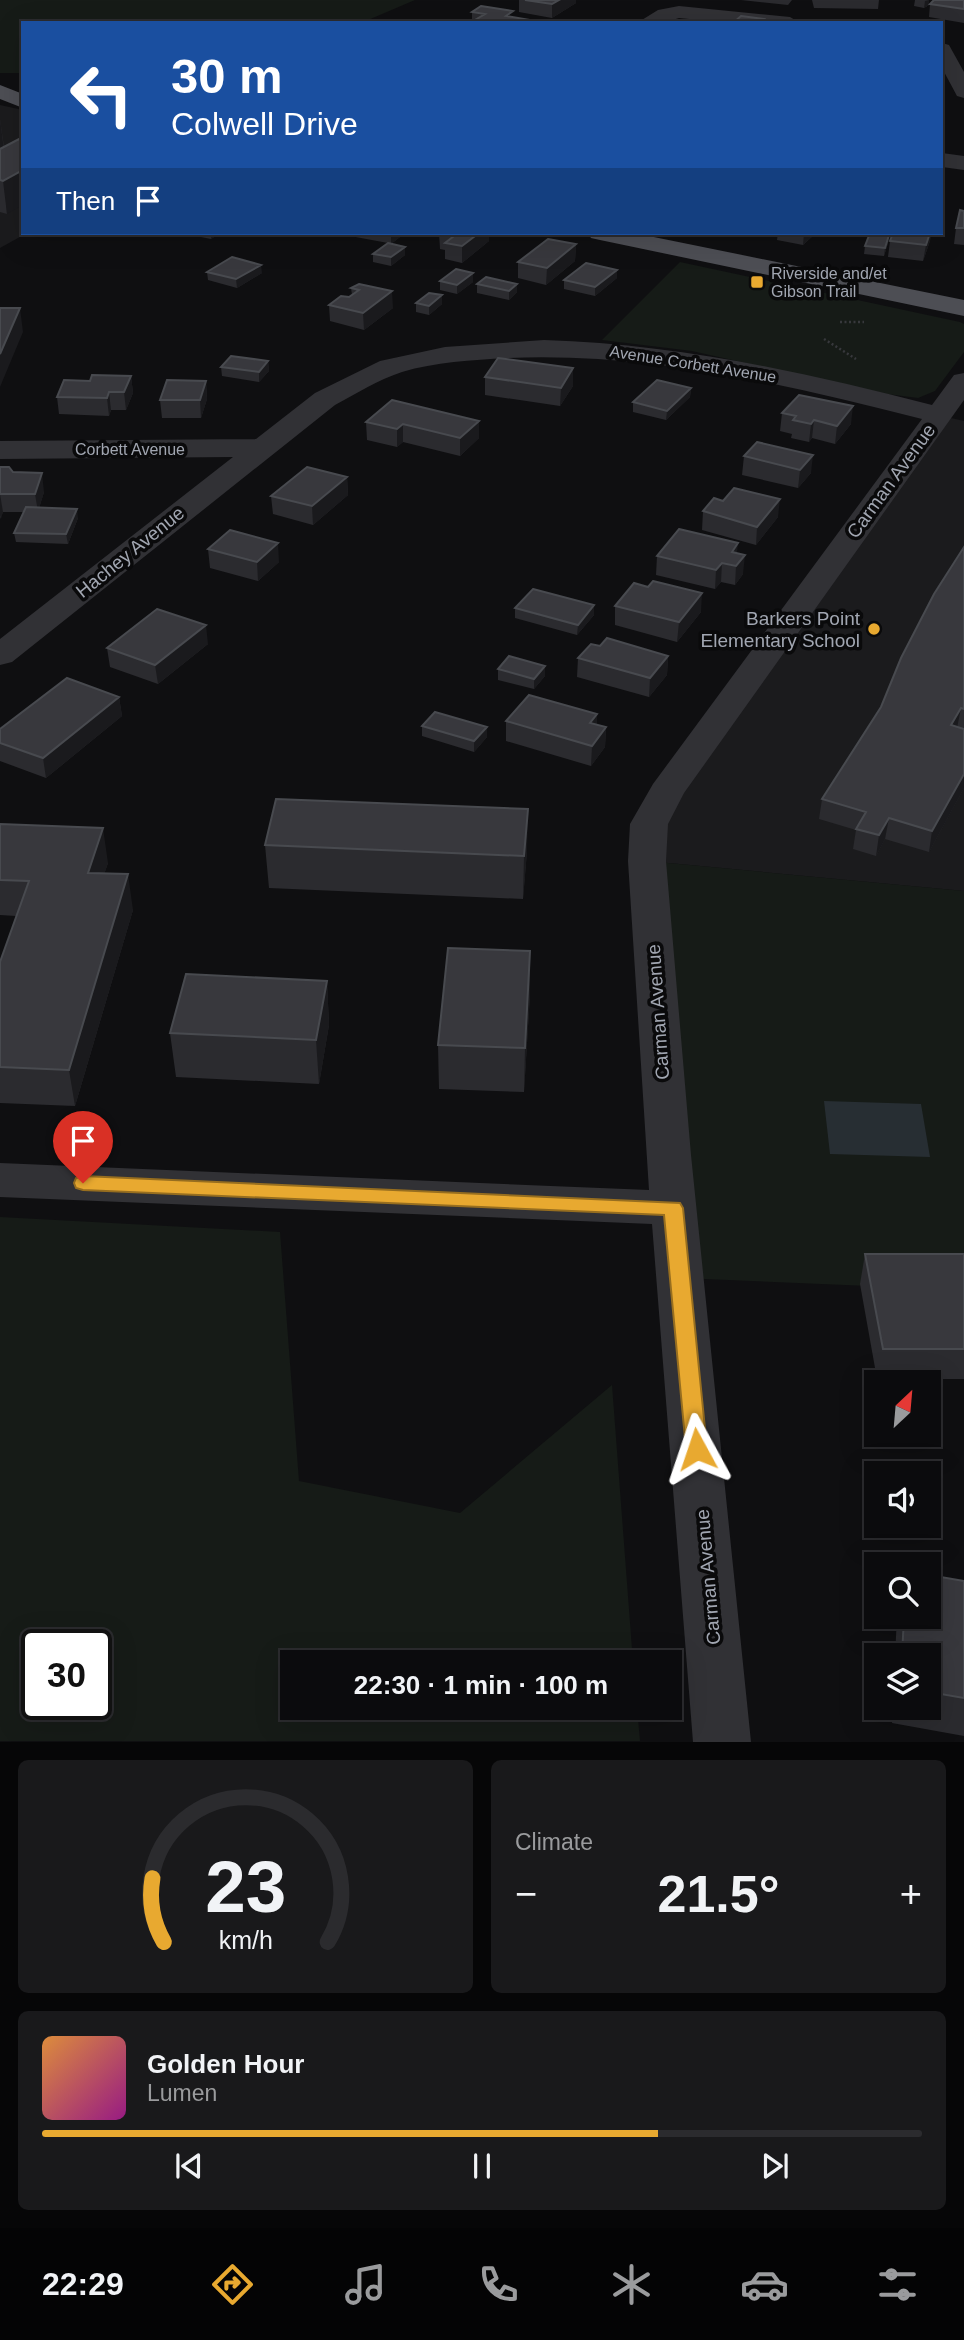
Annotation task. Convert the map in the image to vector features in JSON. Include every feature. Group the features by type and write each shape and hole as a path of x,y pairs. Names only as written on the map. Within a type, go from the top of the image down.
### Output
{"main road":[{"path":"0,91 21,101"},
{"path":"0,105 21,110"},
{"path":"610,235 964,308"}],"street":[{"path":"651,21 665,14 679,12 770,21"},
{"path":"943,51 964,92"},
{"path":"943,160 964,163"},
{"name":"Avenue Corbett Avenue","path":"260,449 325,399 378,372 447,354 522,348 591,348 661,355 748,370 938,415"},
{"name":"Carman Avenue","path":"722,1741 673,1208 647,861 649,824 666,792 964,381"},
{"name":"Corbett Avenue","path":"0,450 260,449"},
{"name":"Hachey Avenue","path":"0,655 260,449"},
{"path":"0,1180 673,1208"}],"shaded area":[{"path":"0,0 415,0 366,21 21,21 21,73 0,73"},
{"path":"0,105 21,110 21,235 23,235 0,248"},
{"path":"680,262 960,322 964,324 964,352 935,391 918,398 887,394 692,351 602,340"},
{"name":"Barkers Point Elementary School","path":"938,415 964,421 964,891 647,861 649,824"},
{"path":"647,861 964,891 964,1290 681,1278"},
{"path":"824,1101 921,1104 930,1157 830,1154"},
{"path":"0,1217 280,1232 299,1481 460,1513 612,1385 632,1650 280,1650 280,1720 638,1720 640,1741 0,1741"}],"building":[{"path":"525,0 559,0 552,4"},
{"path":"934,0 964,0 964,9 930,4"},
{"path":"481,6 513,11 506,16 530,20 473,21 485,14 472,12"},
{"path":"741,16 764,19 762,21 735,21"},
{"path":"21,138 21,171 3,181 0,180 0,149"},
{"path":"960,210 964,211 964,228 956,228"},
{"path":"449,235 476,235 462,246 445,243 454,236"},
{"path":"869,235 889,235 885,248 865,246"},
{"path":"892,235 929,235 926,245 890,241"},
{"path":"548,239 576,244 547,268 518,262"},
{"path":"388,243 405,247 391,257 373,254"},
{"path":"232,257 261,265 236,279 207,272"},
{"path":"586,263 617,270 595,287 564,280"},
{"path":"456,269 473,273 457,285 440,281"},
{"path":"486,277 517,284 509,291 477,284"},
{"path":"359,284 392,291 363,313 329,305 341,296 349,297 359,290 351,288"},
{"path":"429,293 442,295 429,306 416,303"},
{"path":"0,308 20,308 0,354"},
{"path":"231,356 268,361 259,372 221,367"},
{"path":"498,358 573,368 561,388 485,377"},
{"path":"92,375 131,376 124,392 109,392 107,398 57,397 64,380 90,381"},
{"path":"167,380 206,381 200,400 160,400"},
{"path":"657,380 691,388 667,411 633,402"},
{"path":"799,395 853,406 837,426 814,420 811,424 793,420 796,416 782,413"},
{"path":"392,400 479,421 460,438 403,424 397,429 366,422"},
{"path":"757,442 813,455 800,470 744,456"},
{"path":"0,467 9,467 13,472 42,473 35,494 0,494"},
{"path":"307,467 347,477 312,506 271,496"},
{"path":"734,488 780,499 757,527 703,511 714,498 723,501"},
{"path":"26,507 77,509 66,534 14,533"},
{"path":"679,529 738,543 732,552 745,555 736,566 722,563 716,570 657,556"},
{"path":"230,530 278,543 257,562 208,549"},
{"name":"Barkers Point Elementary School","path":"964,547 964,709 961,708 951,725 964,729 964,774 932,831 889,818 879,835 856,829 866,812 822,799 881,707 901,658 934,594"},
{"path":"653,581 702,593 679,622 615,606 634,583 648,587"},
{"path":"533,589 594,605 578,625 515,608"},
{"path":"157,609 206,625 155,665 107,648"},
{"path":"607,638 668,656 650,678 578,658 591,644 600,646"},
{"path":"509,656 545,666 534,679 498,669"},
{"path":"67,678 119,697 43,758 0,743 0,729"},
{"path":"529,695 597,714 590,723 606,727 592,746 506,721"},
{"path":"435,712 487,727 474,741 422,726"},
{"path":"276,799 528,809 524,856 265,845"},
{"path":"0,824 103,828 88,873 128,874 69,1070 0,1067 0,962 29,881 0,880"},
{"path":"448,948 530,951 525,1048 438,1045"},
{"path":"186,974 327,981 316,1040 170,1033"},
{"path":"865,1254 964,1254 964,1349 883,1349"},
{"path":"941,1577 964,1581 964,1698 941,1694 941,1643 903,1643 903,1629 941,1629"}],"place":[{"name":"Riverside and/et Gibson Trail","path":"757,282"},
{"name":"Barkers Point Elementary School","path":"874,629"}],"route":[{"path":"83,1183 673,1208 697,1449"}]}
